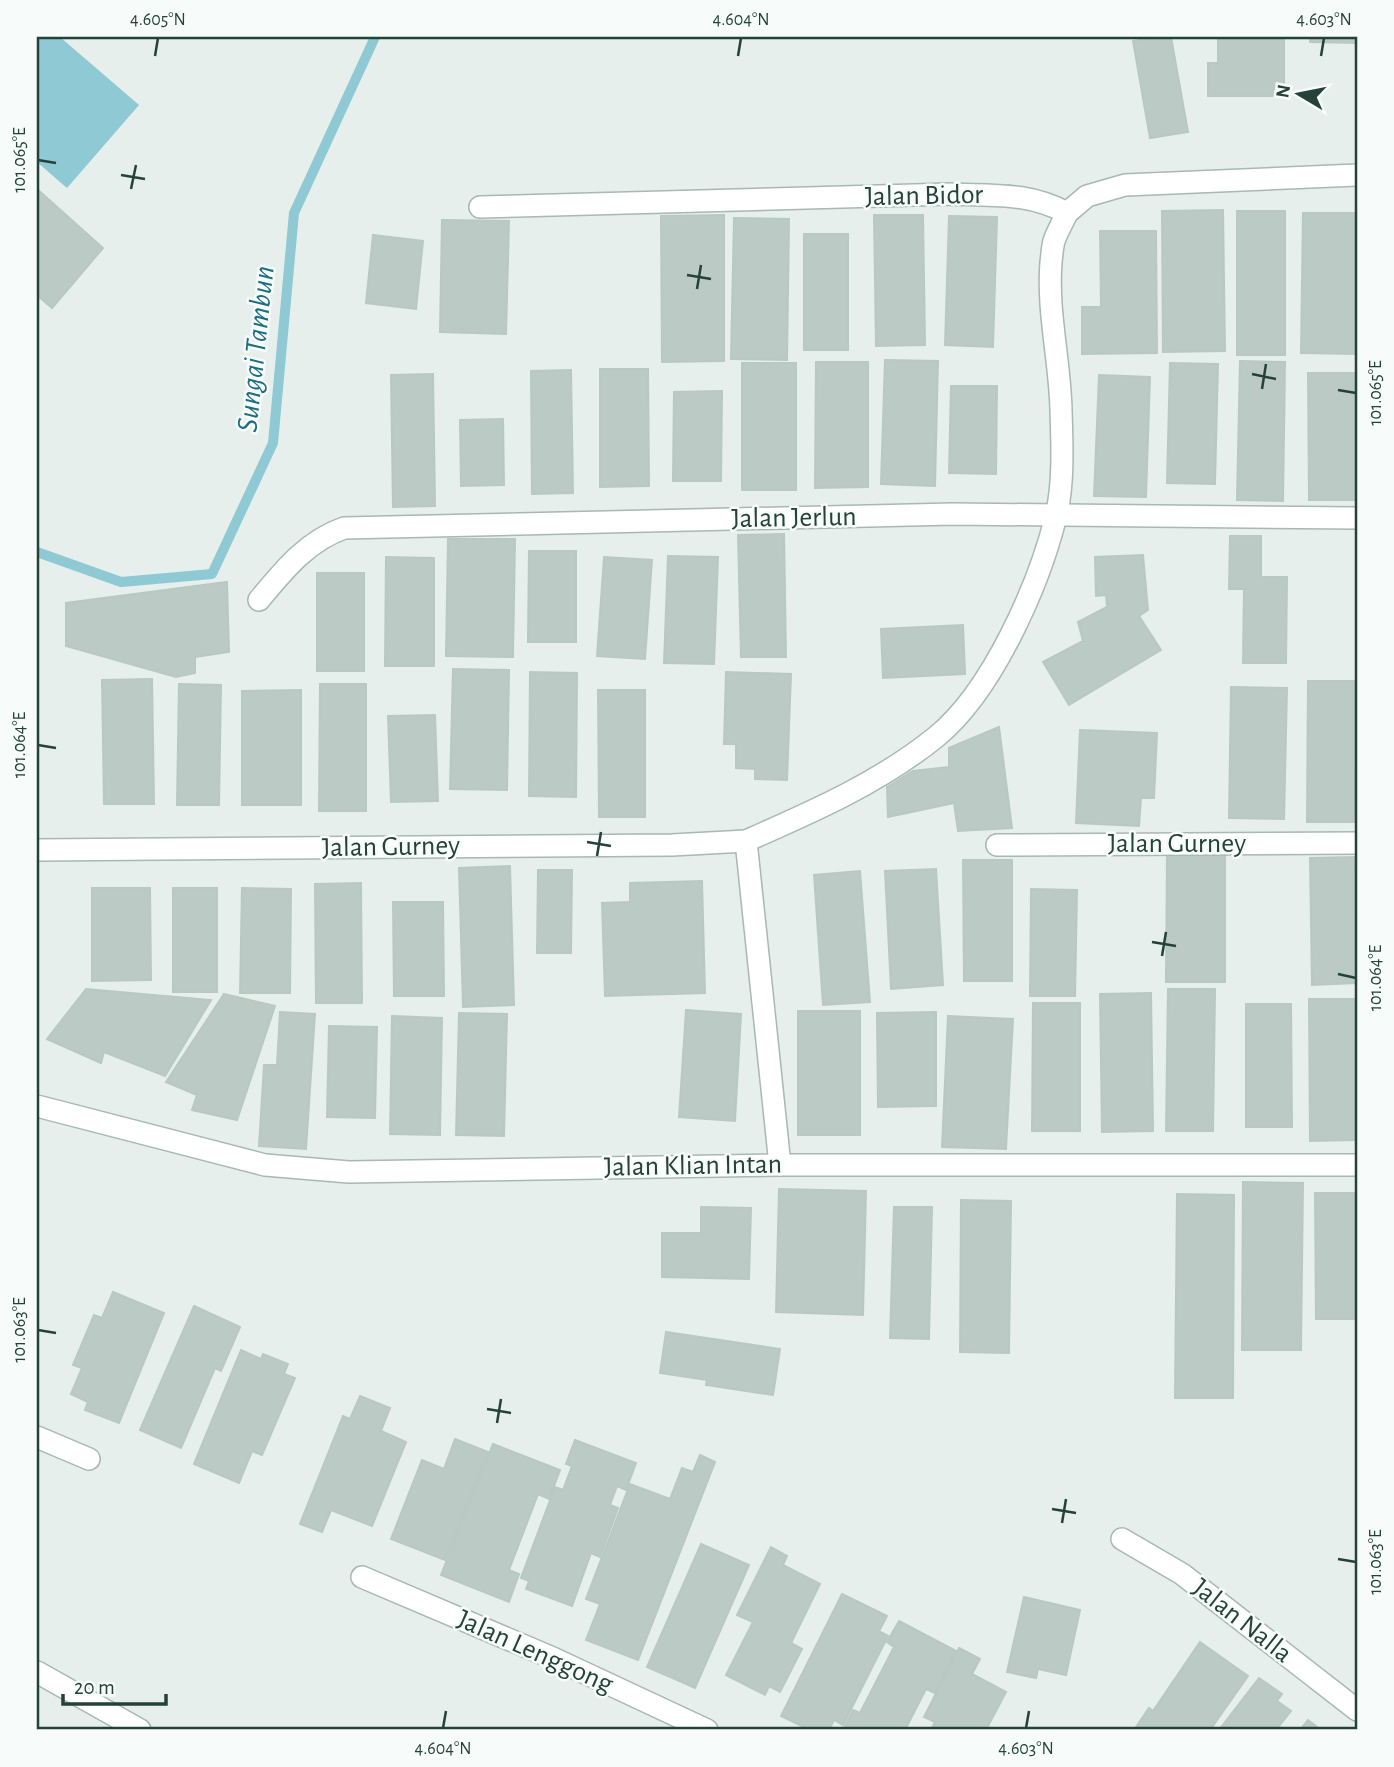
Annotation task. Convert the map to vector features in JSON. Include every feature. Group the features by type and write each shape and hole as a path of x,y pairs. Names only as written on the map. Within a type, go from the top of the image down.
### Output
{"street":[{"path":"780,1165 746,841 823,808 891,770 938,736 972,697 1004,651 1039,567 1056,515 1060,479 1061,409 1049,285 1053,243 1067,213 1087,196 1125,185 1357,175"},
{"name":"Jalan Bidor","path":"480,207 950,194 1025,196 1048,202 1067,213"},
{"name":"Jalan Jerlun","path":"259,600 293,560 327,534 344,528 925,515 1357,518"},
{"name":"Jalan Gurney","path":"37,850 672,845 746,841"},
{"name":"Jalan Gurney","path":"997,845 1357,843"},
{"name":"Jalan Klian Intan","path":"37,1106 216,1154 302,1170 349,1172 780,1165 1357,1165"},
{"path":"37,1437 89,1460"},
{"name":"Jalan Nalla","path":"1122,1539 1182,1574 1357,1710"},
{"name":"Jalan Lenggong","path":"362,1577 555,1659 707,1730"},
{"path":"37,1672 140,1730"}],"water":[{"path":"37,37 60,37 139,105 67,188 37,162"}],"building":[{"path":"1171,37 1188,132 1150,138 1133,41"},
{"path":"1218,37 1284,37 1284,96 1208,96 1208,63 1218,63"},
{"path":"1310,37 1357,37 1357,43 1310,42"},
{"path":"37,189 103,248 52,308 37,295"},
{"path":"1223,210 1225,351 1163,352 1162,211"},
{"path":"1237,211 1285,211 1285,355 1237,355"},
{"path":"1303,213 1357,213 1357,354 1301,353"},
{"path":"724,215 724,361 662,362 661,216"},
{"path":"874,215 923,215 925,345 876,346"},
{"path":"949,216 997,217 993,347 945,345"},
{"path":"734,218 789,219 787,360 731,359"},
{"path":"442,220 509,221 506,334 440,332"},
{"path":"1100,231 1156,231 1157,353 1082,354 1082,307 1101,307"},
{"path":"804,234 848,234 848,350 804,350"},
{"path":"373,235 423,241 416,309 366,303"},
{"path":"885,360 938,361 935,486 881,484"},
{"path":"1240,361 1285,362 1283,501 1237,500"},
{"path":"816,362 868,362 868,487 815,488"},
{"path":"742,363 796,363 796,490 742,490"},
{"path":"1170,363 1218,364 1215,484 1167,483"},
{"path":"600,369 648,369 649,486 600,487"},
{"path":"571,370 573,493 532,494 531,371"},
{"path":"1308,373 1357,373 1357,500 1309,500"},
{"path":"433,374 435,506 393,507 391,375"},
{"path":"1099,375 1150,377 1146,497 1094,496"},
{"path":"951,386 997,386 996,474 949,473"},
{"path":"722,391 721,481 673,481 674,392"},
{"path":"503,419 504,485 461,486 460,420"},
{"path":"784,534 786,657 741,657 738,535"},
{"path":"1230,536 1261,536 1261,577 1287,577 1286,663 1243,663 1244,589 1229,589"},
{"path":"448,539 515,539 513,657 446,656"},
{"path":"529,551 576,551 576,642 528,642"},
{"path":"1143,555 1148,610 1139,616 1161,650 1069,705 1043,662 1083,641 1078,622 1107,607 1106,595 1096,596 1095,557"},
{"path":"668,556 718,557 714,664 664,663"},
{"path":"386,557 434,558 434,666 385,666"},
{"path":"604,557 652,560 645,659 597,656"},
{"path":"317,573 364,573 364,671 317,671"},
{"path":"227,582 229,652 195,657 195,673 176,677 66,646 66,603"},
{"path":"963,625 965,674 883,678 881,629"},
{"path":"453,669 509,670 507,790 450,789"},
{"path":"530,672 577,673 576,797 529,796"},
{"path":"726,672 791,674 787,780 755,779 755,769 736,768 736,744 724,744"},
{"path":"152,679 154,804 104,804 102,680"},
{"path":"1308,681 1355,681 1354,822 1307,822"},
{"path":"179,684 221,685 219,805 177,805"},
{"path":"320,684 366,684 366,811 319,811"},
{"path":"1231,687 1287,688 1284,819 1229,818"},
{"path":"301,690 301,805 242,805 242,691"},
{"path":"598,690 645,690 645,817 599,817"},
{"path":"435,715 438,801 391,802 388,716"},
{"path":"999,727 1012,828 958,831 954,803 888,817 887,787 913,771 949,767 949,748"},
{"path":"1080,730 1157,733 1154,798 1141,798 1139,826 1076,823"},
{"path":"1167,855 1225,855 1225,982 1166,982"},
{"path":"1354,857 1357,983 1312,985 1310,858"},
{"path":"963,860 1012,860 1012,981 964,981"},
{"path":"510,866 514,1005 463,1007 459,868"},
{"path":"936,869 943,985 891,989 885,871"},
{"path":"538,870 572,870 571,953 537,953"},
{"path":"860,871 870,1002 823,1005 814,875"},
{"path":"702,881 705,993 605,996 602,903 630,902 630,883"},
{"path":"361,883 362,1003 316,1003 315,884"},
{"path":"92,888 150,888 151,980 92,981"},
{"path":"173,888 217,888 217,992 173,992"},
{"path":"242,888 291,889 290,993 240,993"},
{"path":"1031,889 1077,890 1075,996 1030,996"},
{"path":"393,902 443,902 444,996 394,996"},
{"path":"86,989 211,1000 165,1076 104,1052 101,1063 47,1039"},
{"path":"1168,989 1215,989 1213,1131 1166,1131"},
{"path":"1151,993 1153,1131 1102,1132 1100,994"},
{"path":"224,994 275,1006 237,1120 192,1110 197,1095 166,1082"},
{"path":"1309,999 1357,999 1357,1140 1310,1141"},
{"path":"1033,1003 1080,1003 1080,1131 1032,1131"},
{"path":"1246,1004 1291,1004 1292,1127 1246,1127"},
{"path":"686,1010 741,1014 735,1121 679,1117"},
{"path":"798,1011 860,1011 860,1135 798,1135"},
{"path":"280,1012 315,1014 306,1149 259,1146 264,1065 277,1065"},
{"path":"936,1012 936,1106 878,1107 877,1013"},
{"path":"459,1013 507,1014 504,1136 456,1135"},
{"path":"392,1016 442,1018 440,1135 390,1134"},
{"path":"948,1016 1013,1019 1006,1149 942,1147"},
{"path":"329,1026 377,1027 375,1118 327,1117"},
{"path":"1243,1182 1303,1183 1301,1350 1242,1350"},
{"path":"779,1189 866,1191 863,1315 776,1312"},
{"path":"1315,1193 1357,1193 1357,1319 1316,1319"},
{"path":"1177,1194 1234,1195 1233,1398 1175,1398"},
{"path":"961,1200 1011,1201 1009,1353 960,1352"},
{"path":"701,1207 751,1208 749,1279 662,1277 662,1233 701,1233"},
{"path":"894,1207 932,1207 929,1339 890,1338"},
{"path":"113,1292 164,1313 119,1423 85,1410 88,1402 71,1394 82,1368 73,1365 94,1315 102,1318"},
{"path":"194,1306 240,1327 221,1371 215,1368 181,1448 140,1430"},
{"path":"666,1332 780,1349 773,1395 706,1385 707,1380 660,1373"},
{"path":"241,1350 261,1359 263,1354 288,1364 284,1374 295,1378 262,1455 252,1451 239,1483 194,1464"},
{"path":"360,1396 390,1408 381,1431 406,1442 372,1526 331,1510 322,1532 300,1524 343,1416 350,1419"},
{"path":"455,1439 488,1452 445,1560 391,1539 422,1460 444,1469"},
{"path":"575,1440 636,1463 626,1490 617,1486 610,1505 618,1508 600,1557 591,1553 572,1606 526,1589 529,1581 521,1578 555,1487 563,1490 572,1466 566,1464"},
{"path":"493,1444 560,1470 549,1499 538,1494 509,1570 519,1574 509,1602 441,1575"},
{"path":"700,1455 715,1462 638,1660 586,1640 600,1604 586,1599 630,1484 670,1499 682,1468 693,1472"},
{"path":"701,1544 749,1565 695,1688 647,1667"},
{"path":"771,1547 787,1556 783,1565 820,1584 791,1643 802,1649 780,1692 769,1686 765,1695 726,1675 753,1622 737,1615"},
{"path":"842,1594 887,1616 879,1631 888,1636 843,1725 834,1720 829,1730 810,1730 781,1716"},
{"path":"1024,1597 1080,1610 1066,1675 1038,1669 1036,1678 1007,1672"},
{"path":"899,1621 956,1651 935,1693 926,1689 905,1730 843,1730 853,1710 860,1713 894,1647 887,1642"},
{"path":"1200,1642 1248,1676 1210,1730 1134,1730 1149,1708 1153,1711"},
{"path":"959,1648 980,1659 972,1674 1006,1692 986,1730 931,1730 935,1722 924,1717"},
{"path":"1259,1678 1282,1694 1277,1701 1291,1711 1276,1730 1219,1730"},
{"path":"1308,1720 1321,1730 1300,1730"}],"waterway":[{"name":"Sungai Tambun","path":"37,552 121,582 212,574 273,443 294,213 375,37"}]}
